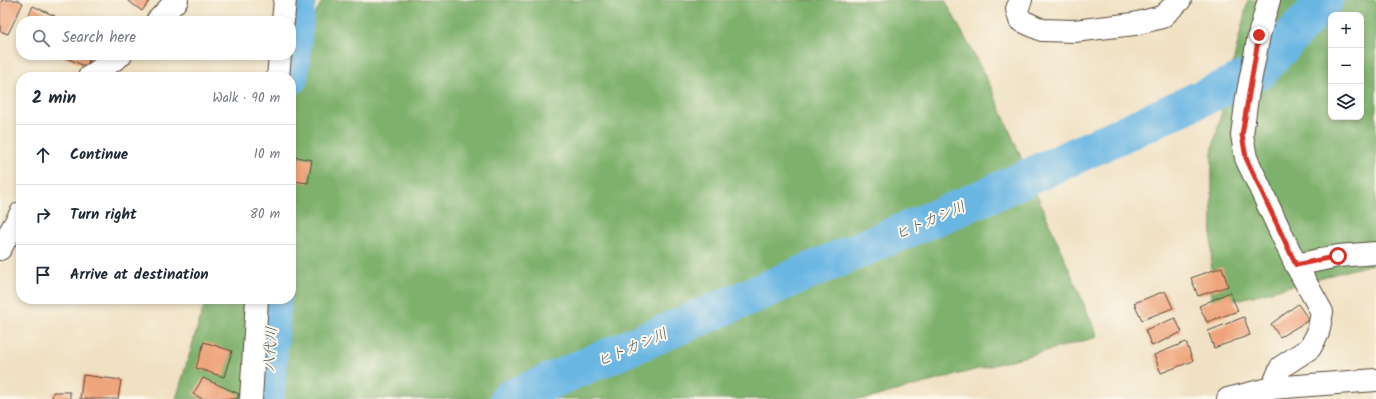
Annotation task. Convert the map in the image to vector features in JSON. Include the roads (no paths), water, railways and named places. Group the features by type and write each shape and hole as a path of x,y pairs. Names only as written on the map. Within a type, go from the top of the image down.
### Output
{"main road":[{"path":"162,16 177,0"},
{"path":"283,16 285,0"},
{"path":"1021,0 1017,9 1020,20 1042,30 1074,31 1134,24 1162,17 1180,0"},
{"path":"1269,0 1259,35 1242,135 1246,158 1296,265 1322,312 1318,333 1310,348 1281,367 1272,388"},
{"path":"96,72 114,60"},
{"path":"278,72 280,60"},
{"path":"0,249 16,222"},
{"path":"1296,265 1338,256 1376,253"},
{"path":"251,399 257,304"},
{"path":"1228,399 1272,388 1376,380"}],"waterway":[{"name":"八代川","path":"296,16 297,0"},
{"name":"ヒトカシ川","path":"508,399 991,194 1259,72 1325,0"},
{"name":"八代川","path":"290,72 292,60"},
{"name":"八代川","path":"266,399 273,304"}]}
